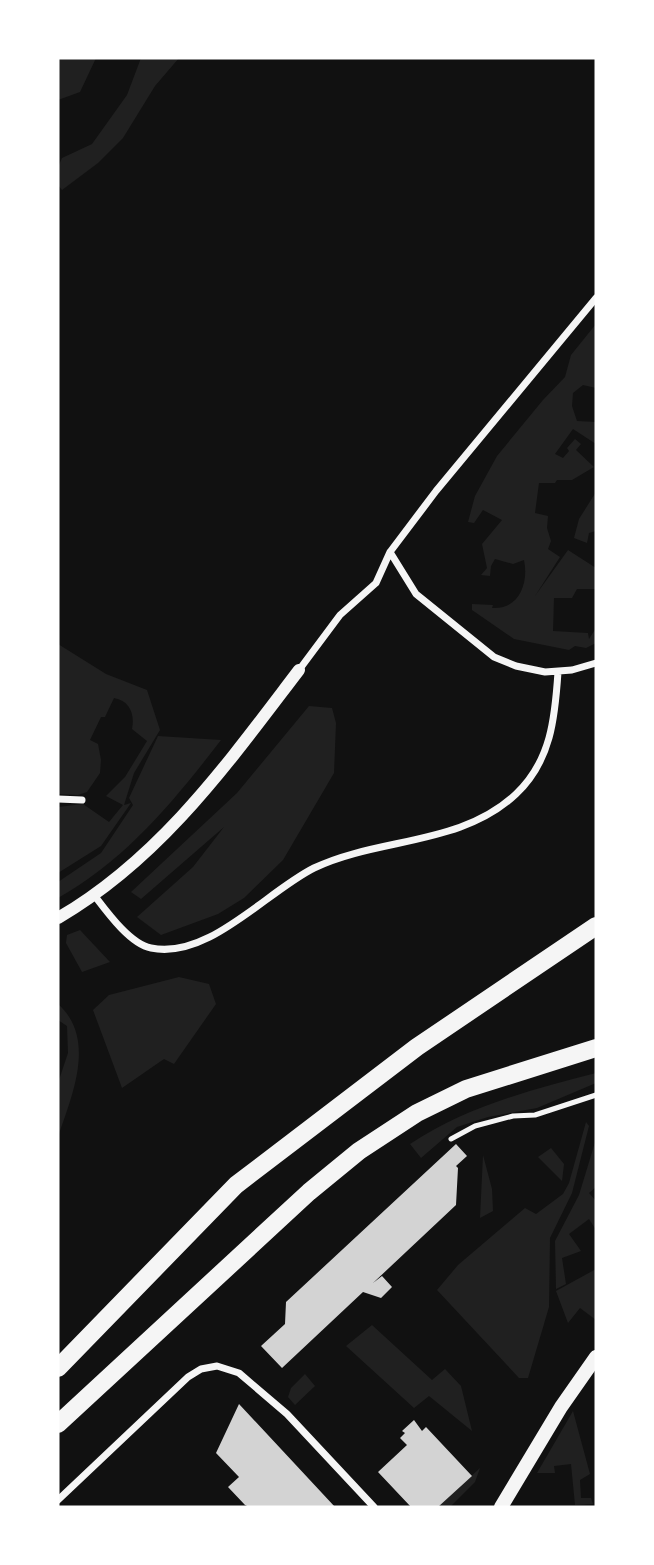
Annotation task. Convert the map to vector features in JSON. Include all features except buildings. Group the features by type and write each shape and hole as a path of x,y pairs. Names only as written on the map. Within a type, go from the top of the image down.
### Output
{"highway":[{"path":"58,1368 236,1185 417,1047 596,926"},
{"path":"58,1424 309,1192 375,1139 417,1113 483,1082 596,1048"}],"main road":[{"path":"501,1507 561,1408 596,1357"}],"street":[{"path":"58,918 94,895 154,846 184,816 340,615 376,583 390,552 436,491 596,298"},
{"path":"390,552 416,594 495,657 532,670 558,672 596,663"},
{"path":"94,895 139,944 151,948 178,948 209,937 282,887 317,867 370,849 457,829 485,817 517,793 541,761 551,735 558,672"},
{"path":"58,799 82,800"},
{"path":"58,1500 188,1377 201,1369 216,1366 239,1373 267,1395 374,1507"}],"lane":[{"path":"451,1139 475,1126 513,1116 535,1115 596,1095"}],"shaded area":[{"path":"58,58 96,58 80,92 58,100"},
{"path":"141,58 179,58 155,86 123,138 98,163 62,190 58,185 58,167 62,158 92,144 127,95"},
{"path":"596,324 596,388 583,385 573,393 572,406 577,421 596,422 596,444 573,429 555,454 563,458 575,439 581,444 576,450 594,467 572,480 539,483 535,513 548,516 547,528 551,541 548,549 560,557 535,596 568,550 596,568 596,589 577,589 572,598 554,598 553,631 588,633 589,639 596,628 596,643 586,648 575,646 569,650 514,639 472,610 472,604 493,605 492,608 509,605 520,593 525,569 524,560 513,564 495,559 490,576 481,575 487,568 482,544 502,520 483,510 474,523 468,522 475,496 497,456 565,377 571,355"},
{"path":"596,492 596,531 589,533 587,543 574,538 579,519"},
{"path":"58,644 106,674 147,690 160,730 134,773 124,805 131,803 101,846 58,873 58,807 83,804 109,822 123,805 106,796 125,777 147,741 132,729 133,718 128,705 114,698 90,740 98,744 100,773 87,792 78,795 58,794"},
{"path":"309,706 332,708 336,723 334,773 283,860 244,898 218,914 161,935 137,917 193,867 224,827 141,899 131,892 237,793"},
{"path":"158,736 221,740 147,828 106,866 58,898 58,882 101,853 133,805 129,798"},
{"path":"80,930 110,962 82,972 66,943 67,935"},
{"path":"179,977 209,984 216,1004 174,1064 164,1059 122,1088 93,1010 109,995"},
{"path":"58,1004 70,1018 79,1050 74,1086 58,1137 58,1083 68,1053 67,1026 58,1020"},
{"path":"596,1073 596,1083 537,1108 488,1117 457,1127 421,1158 410,1144 477,1109"},
{"path":"586,1122 589,1126 572,1193 550,1238 549,1307 528,1378 519,1378 437,1290 458,1265 525,1208 536,1214 563,1194 569,1183"},
{"path":"596,1139 596,1187 589,1193 596,1201 596,1230 589,1219 569,1234 581,1251 562,1258 566,1284 556,1289 555,1241 579,1195"},
{"path":"551,1148 564,1164 562,1181 538,1157"},
{"path":"483,1155 492,1189 493,1211 480,1218"},
{"path":"596,1269 596,1320 580,1308 568,1323 556,1291"},
{"path":"372,1325 432,1380 445,1369 461,1386 472,1431 429,1396 414,1408 346,1346"},
{"path":"305,1374 315,1386 295,1405 288,1397 291,1388"},
{"path":"573,1411 590,1474 580,1480 581,1498 591,1498 593,1504 575,1505 571,1464 554,1466 555,1473 537,1473"},
{"path":"480,1468 475,1482 450,1507 438,1507"}]}
